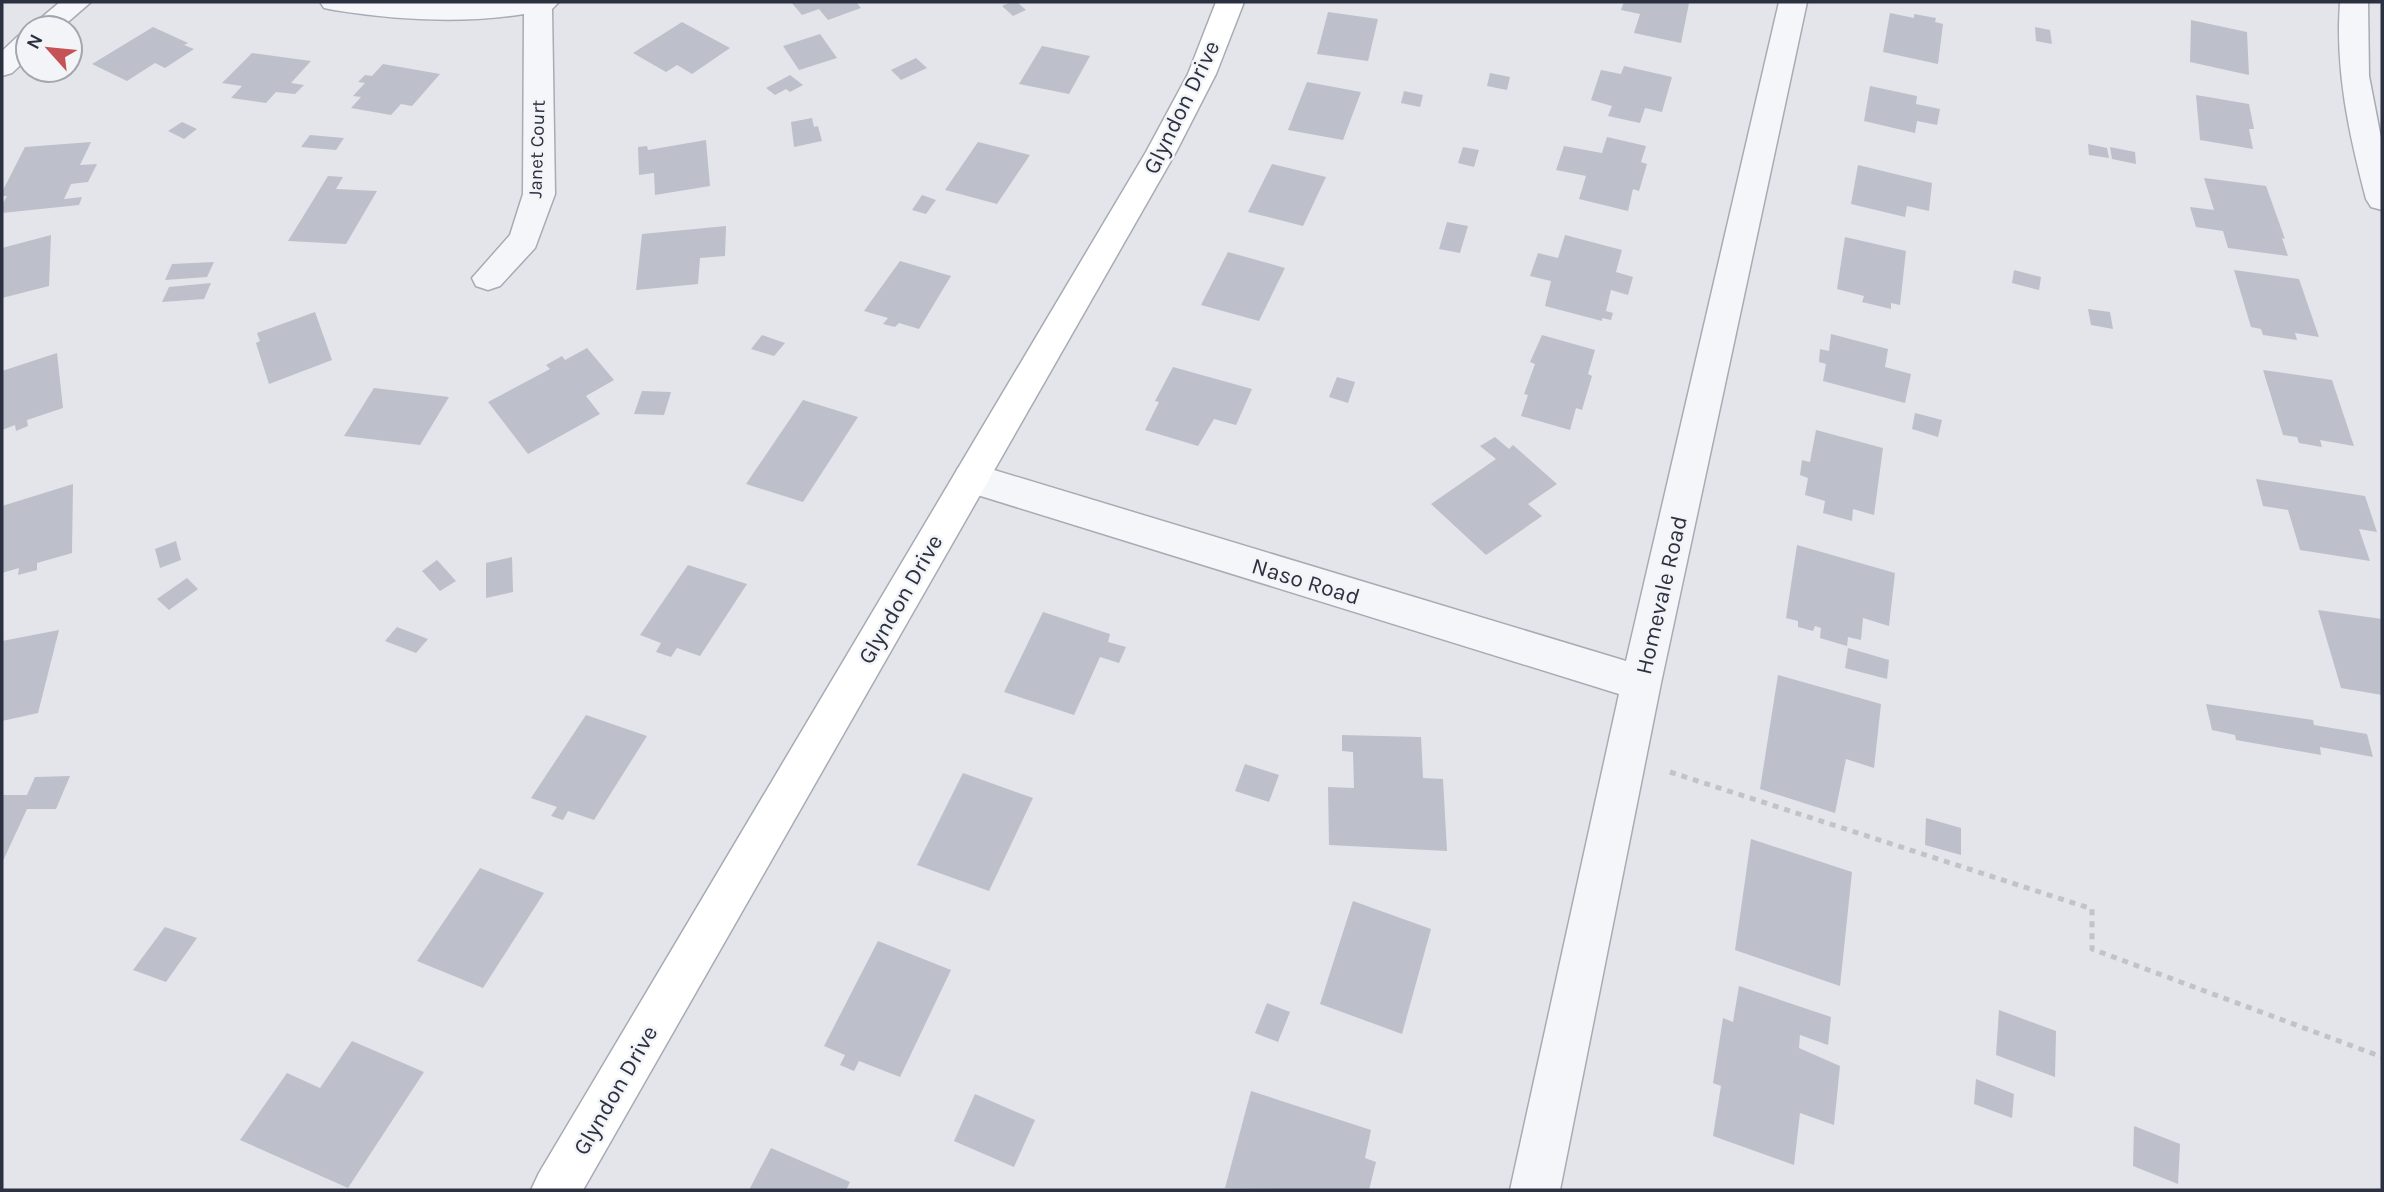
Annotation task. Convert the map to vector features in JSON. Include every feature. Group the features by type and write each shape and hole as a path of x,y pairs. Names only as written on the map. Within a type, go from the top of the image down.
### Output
{"street":[{"path":"61,14 77,2"},
{"path":"334,2 415,10 472,10 542,2"},
{"name":"Janet Court","path":"488,278 524,240 539,194 542,2"},
{"name":"Glyndon Drive","path":"556,1190 1161,152 1202,74 1230,2"},
{"name":"Homevale Road","path":"1535,1190 1641,683 1793,2"},
{"path":"2354,2 2351,26 2355,87 2382,199"},
{"name":"Naso Road","path":"971,478 1641,683"}],"path":[{"path":"1626,758 2092,909 2092,949 2382,1057"}],"building":[{"path":"791,2 856,2 861,8 828,20 819,9 802,15"},
{"path":"1017,2 1026,10 1013,16 1002,6"},
{"path":"1624,2 1689,3 1681,43 1634,33 1640,14 1621,10"},
{"path":"1328,12 1378,19 1368,61 1317,54"},
{"path":"1890,13 1914,18 1914,14 1936,18 1935,22 1943,24 1938,64 1883,52"},
{"path":"2191,20 2247,32 2249,75 2190,62"},
{"path":"682,22 730,48 692,74 677,65 666,72 633,53"},
{"path":"153,27 188,43 184,45 194,49 165,68 155,63 127,81 92,64"},
{"path":"2035,27 2050,30 2052,44 2036,41"},
{"path":"820,34 837,58 799,70 783,46"},
{"path":"1042,46 1090,56 1069,94 1019,84"},
{"path":"252,53 311,61 291,83 304,85 295,94 276,92 266,103 231,98 242,86 222,83"},
{"path":"916,58 927,68 901,80 891,70"},
{"path":"383,64 440,74 412,106 401,104 391,115 351,108 361,97 353,96 365,83 358,82 365,75 372,76"},
{"path":"1624,66 1672,77 1662,112 1645,108 1640,123 1608,116 1612,106 1591,100 1601,70 1621,74"},
{"path":"1490,73 1510,77 1507,90 1487,86"},
{"path":"790,75 803,85 790,92 786,89 775,95 766,88"},
{"path":"1307,82 1361,92 1343,140 1288,130"},
{"path":"1870,86 1917,96 1916,104 1940,109 1937,125 1917,121 1915,133 1864,121"},
{"path":"1404,91 1423,95 1420,107 1401,103"},
{"path":"2196,95 2249,104 2254,129 2249,129 2253,149 2200,140"},
{"path":"812,118 814,127 818,126 822,141 794,147 791,122"},
{"path":"182,122 197,129 184,139 168,131"},
{"path":"310,135 344,138 336,150 301,147"},
{"path":"1607,137 1646,146 1641,162 1647,164 1639,191 1633,189 1628,211 1579,199 1586,176 1556,170 1564,146 1602,153"},
{"path":"706,140 710,186 655,195 654,173 639,175 638,147 647,146 648,150"},
{"path":"91,142 80,165 97,164 88,182 71,184 64,199 82,197 79,205 2,213 2,205 7,196 2,196 2,192 25,147"},
{"path":"978,142 1030,155 997,204 945,190"},
{"path":"2088,144 2107,148 2109,158 2089,155"},
{"path":"1463,147 1479,150 1474,167 1458,163"},
{"path":"2110,147 2135,152 2136,164 2112,159"},
{"path":"1272,164 1326,177 1303,226 1248,212"},
{"path":"1858,165 1932,183 1929,211 1907,206 1905,217 1851,204"},
{"path":"328,176 343,177 336,189 377,191 346,244 288,241"},
{"path":"2204,178 2266,186 2285,239 2282,238 2288,256 2228,248 2223,231 2196,227 2190,207 2214,210"},
{"path":"922,195 936,200 926,214 912,210"},
{"path":"1447,222 1468,226 1460,253 1439,249"},
{"path":"726,226 725,256 700,258 698,284 636,290 642,234"},
{"path":"51,235 49,286 2,298 2,248"},
{"path":"1565,235 1622,250 1616,272 1633,277 1628,295 1611,290 1606,311 1613,313 1611,320 1602,318 1602,321 1545,306 1551,281 1530,276 1538,253 1558,258"},
{"path":"1845,237 1906,251 1900,305 1891,303 1891,309 1862,302 1864,296 1837,289"},
{"path":"1228,252 1285,268 1259,321 1201,305"},
{"path":"900,261 951,276 919,329 899,323 895,327 883,324 888,318 864,311"},
{"path":"214,262 207,277 165,280 172,264"},
{"path":"2014,270 2041,277 2039,290 2012,283"},
{"path":"2234,270 2299,279 2319,337 2295,333 2297,340 2263,335 2261,329 2251,327"},
{"path":"211,283 204,299 162,302 169,287"},
{"path":"2088,309 2110,312 2113,329 2091,325"},
{"path":"315,312 332,360 269,384 256,343 260,341 257,333"},
{"path":"1831,334 1888,349 1885,367 1911,374 1905,403 1823,381 1826,364 1819,362 1820,349 1829,351"},
{"path":"762,335 785,343 774,356 751,349"},
{"path":"1542,335 1595,350 1588,374 1592,376 1582,410 1576,408 1570,430 1521,416 1528,395 1524,394 1535,364 1530,362"},
{"path":"587,348 614,380 586,396 600,414 528,454 488,402 550,369 546,365 562,356 565,360"},
{"path":"57,353 63,408 27,420 28,426 16,431 15,425 2,430 2,371"},
{"path":"1173,367 1252,389 1236,425 1214,419 1198,446 1145,430 1159,402 1155,401"},
{"path":"2263,370 2332,380 2354,446 2320,440 2322,447 2299,443 2297,437 2283,435"},
{"path":"1337,377 1355,382 1348,403 1329,397"},
{"path":"374,388 449,397 420,445 344,436"},
{"path":"642,391 671,392 664,415 634,414"},
{"path":"803,400 858,417 803,502 746,484"},
{"path":"1915,413 1942,420 1938,437 1912,429"},
{"path":"1816,430 1883,448 1874,515 1853,509 1852,521 1823,513 1825,501 1805,495 1808,478 1800,475 1802,460 1810,462"},
{"path":"1495,437 1509,449 1513,445 1557,484 1528,504 1542,516 1486,555 1431,504 1496,459 1480,446"},
{"path":"2256,479 2365,496 2377,532 2359,529 2370,561 2300,550 2288,510 2263,506"},
{"path":"73,484 72,553 37,563 37,570 18,575 19,568 2,573 2,506"},
{"path":"176,541 181,560 160,568 155,549"},
{"path":"1797,545 1895,573 1889,626 1863,618 1861,640 1848,637 1847,646 1820,638 1821,628 1815,626 1813,631 1798,627 1798,621 1786,618"},
{"path":"512,557 513,592 486,598 486,563"},
{"path":"437,560 456,581 440,591 422,571"},
{"path":"688,565 747,584 700,656 677,648 671,657 656,652 661,643 640,635"},
{"path":"187,578 198,589 169,610 157,599"},
{"path":"2318,610 2382,619 2382,695 2341,688"},
{"path":"1043,612 1110,634 1108,642 1126,647 1119,663 1100,657 1074,715 1004,692"},
{"path":"397,627 428,639 416,653 385,641"},
{"path":"59,630 38,713 2,721 2,641"},
{"path":"1848,648 1889,660 1887,679 1845,668"},
{"path":"1778,675 1881,704 1874,768 1846,759 1835,813 1760,789"},
{"path":"2206,704 2313,720 2314,725 2367,734 2373,757 2320,747 2321,755 2236,740 2235,735 2212,730"},
{"path":"586,715 647,736 594,820 568,811 563,820 551,816 557,807 531,798"},
{"path":"1342,735 1421,737 1423,778 1443,779 1447,851 1329,845 1328,787 1354,788 1353,752 1342,751"},
{"path":"1245,764 1279,775 1269,802 1235,791"},
{"path":"963,773 1033,798 989,891 917,865"},
{"path":"70,776 56,809 27,809 2,863 2,795 27,795 35,777"},
{"path":"1926,818 1961,828 1961,855 1925,845"},
{"path":"1751,839 1852,872 1840,986 1735,950"},
{"path":"480,868 544,893 483,988 417,961"},
{"path":"1353,901 1431,929 1402,1034 1320,1004"},
{"path":"165,927 197,938 166,982 133,970"},
{"path":"878,941 951,970 900,1077 859,1061 854,1071 840,1065 845,1055 824,1046"},
{"path":"1739,986 1831,1017 1828,1045 1800,1035 1799,1048 1840,1066 1834,1125 1800,1113 1794,1165 1713,1136 1721,1086 1713,1083 1723,1018 1733,1022"},
{"path":"1267,1003 1290,1012 1278,1042 1255,1033"},
{"path":"1999,1010 2056,1031 2055,1077 1996,1055"},
{"path":"352,1041 424,1072 348,1188 240,1140 287,1073 320,1088"},
{"path":"1976,1079 2014,1094 2012,1118 1974,1104"},
{"path":"1251,1091 1371,1130 1365,1158 1376,1162 1369,1190 1225,1188"},
{"path":"975,1094 1035,1120 1014,1167 954,1141"},
{"path":"2134,1126 2180,1144 2178,1184 2133,1166"},
{"path":"771,1148 850,1182 846,1190 749,1190"}]}
